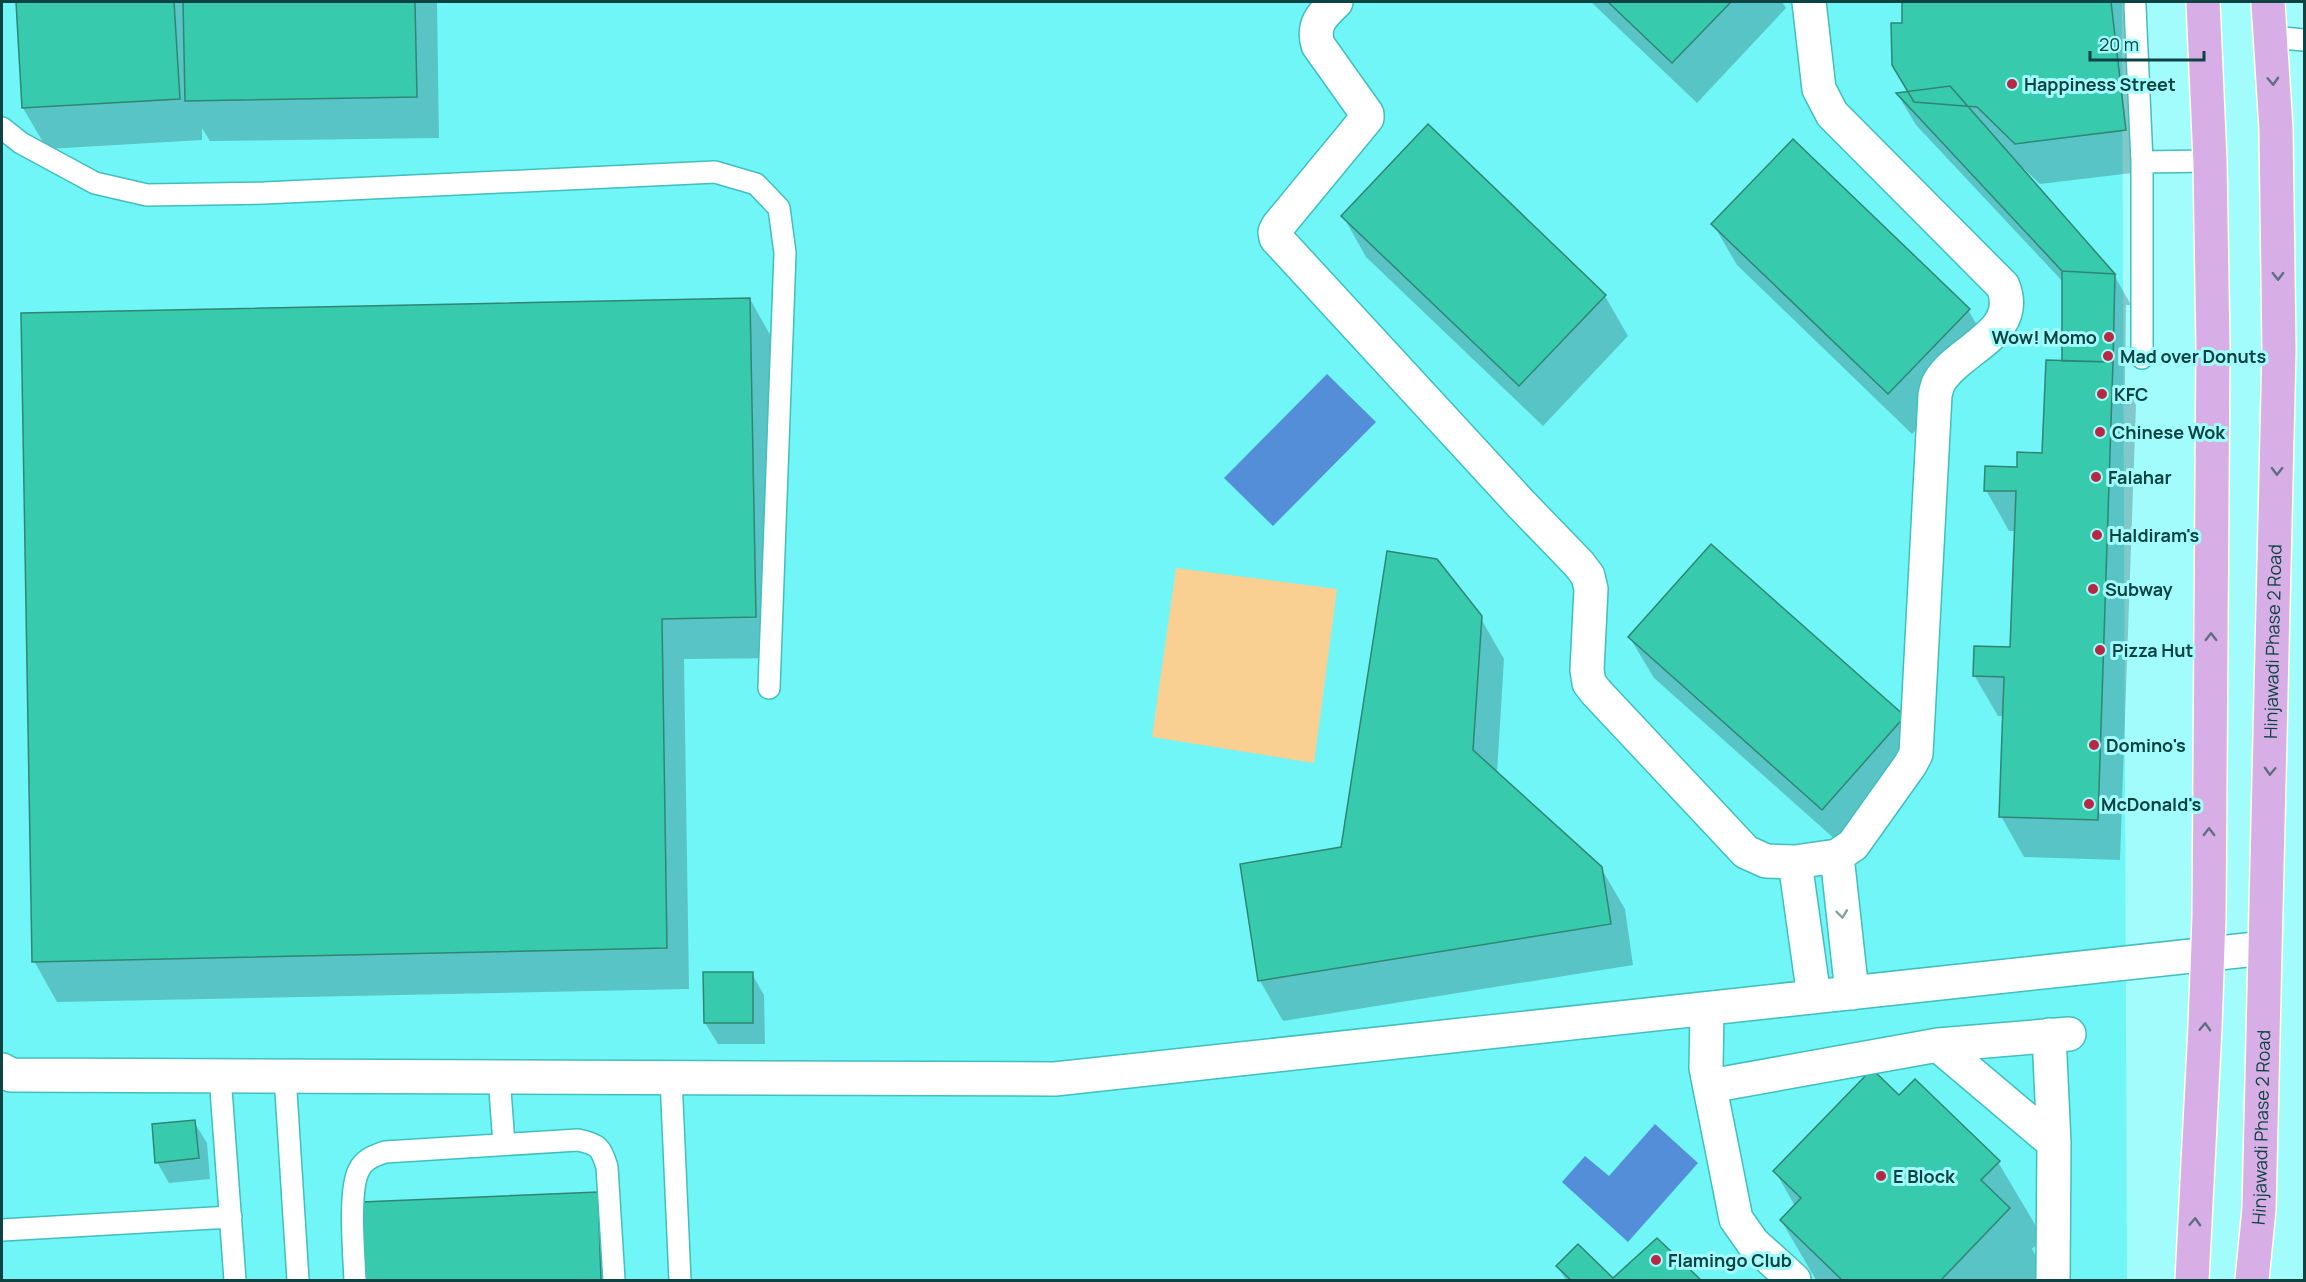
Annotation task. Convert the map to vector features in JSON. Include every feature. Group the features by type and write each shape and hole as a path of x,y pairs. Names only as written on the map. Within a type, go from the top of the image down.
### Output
{"main road":[{"path":"2192,1281 2205,1027 2209,893 2213,358 2210,161 2203,2"},
{"name":"Hinjawadi Phase 2 Road","path":"2252,1281 2259,1209 2279,349 2276,129 2268,2"}],"street":[{"path":"1336,2 1322,15 1315,35 1318,45 1367,114 1367,118 1278,226 1275,232 1276,238 1588,576 1591,589 1587,670 1589,683 1596,692 1746,852 1766,861 1795,862 1837,856 1853,846 1916,754 1935,395 1939,382 1949,371 1998,328 2005,317 2008,297 2003,286 1832,114 1819,89 1809,2"},
{"path":"1837,856 1852,993"},
{"path":"1795,862 1814,997"},
{"path":"2,1070 10,1075 1055,1079 2265,948"},
{"path":"1707,1009 1707,1068 1736,1219 1753,1243 1794,1281"},
{"path":"1710,1086 1938,1045 2059,1035 2054,1143 2053,1281"},
{"path":"1938,1045 2054,1143"}],"lane":[{"path":"2135,6 2142,162 2142,358"},
{"path":"2271,37 2304,40"},
{"path":"2,128 21,143 95,183 147,195 264,193 715,172 756,184 779,208 785,253 769,688"},
{"path":"2142,162 2210,161"},
{"path":"220,1076 234,1281"},
{"path":"285,1076 298,1281"},
{"path":"499,1077 504,1143"},
{"path":"671,1078 680,1281"},
{"path":"356,1281 352,1201 358,1170 369,1158 385,1152 578,1140 592,1143 602,1150 607,1167 614,1281"},
{"path":"2,1230 231,1217"}],"shaded area":[{"path":"2,2 2122,2 2127,1280 2,1280"},
{"path":"1327,374 1376,422 1273,526 1224,478"},
{"path":"1176,568 1337,589 1314,763 1152,737"},
{"path":"1655,1124 1698,1163 1628,1242 1562,1182 1585,1156 1609,1176"}],"building":[{"path":"16,2 174,2 180,99 22,108"},
{"path":"183,2 415,2 417,97 185,101"},
{"path":"1608,2 1731,2 1672,63"},
{"name":"Happiness Street","path":"1902,2 2111,2 2126,130 2015,144 1977,107 1914,102 1892,65 1891,23 1902,23"},
{"path":"1950,86 2115,274 2062,271 1896,93"},
{"path":"1428,124 1606,295 1519,386 1341,216"},
{"path":"1793,139 1970,309 1888,394 1711,224"},
{"path":"2062,271 2115,274 2113,362 2062,361"},
{"path":"750,298 756,617 662,619 667,948 32,962 21,313"},
{"path":"2046,360 2113,362 2098,820 1999,817 2004,677 1973,676 1974,646 2010,647 2016,491 1984,491 1985,466 2017,467 2017,452 2042,453"},
{"path":"1711,544 1905,716 1822,810 1628,637"},
{"path":"1387,551 1437,559 1482,616 1473,750 1602,867 1611,924 1258,981 1240,864 1341,847"},
{"path":"703,972 753,972 753,1023 704,1023"},
{"name":"E Block","path":"1872,1069 1899,1095 1915,1079 2000,1161 1981,1180 2010,1208 1941,1280 1842,1280 1780,1220 1801,1198 1773,1171"},
{"path":"195,1120 199,1158 155,1163 152,1124"},
{"path":"598,1192 601,1280 365,1280 362,1202"},
{"name":"Flamingo Club","path":"1657,1238 1701,1280 1571,1280 1556,1266 1578,1244 1613,1278"}],"place":[{"name":"Happiness Street","path":"2012,84"},
{"name":"Wow! Momo","path":"2109,337"},
{"name":"Mad over Donuts","path":"2108,356"},
{"name":"KFC","path":"2102,394"},
{"name":"Chinese Wok","path":"2100,432"},
{"name":"Falahar","path":"2096,477"},
{"name":"Haldiram's","path":"2097,535"},
{"name":"Subway","path":"2093,589"},
{"name":"Pizza Hut","path":"2100,650"},
{"name":"Domino's","path":"2094,745"},
{"name":"McDonald's","path":"2089,804"},
{"name":"E Block","path":"1881,1176"},
{"name":"Flamingo Club","path":"1656,1260"}]}
